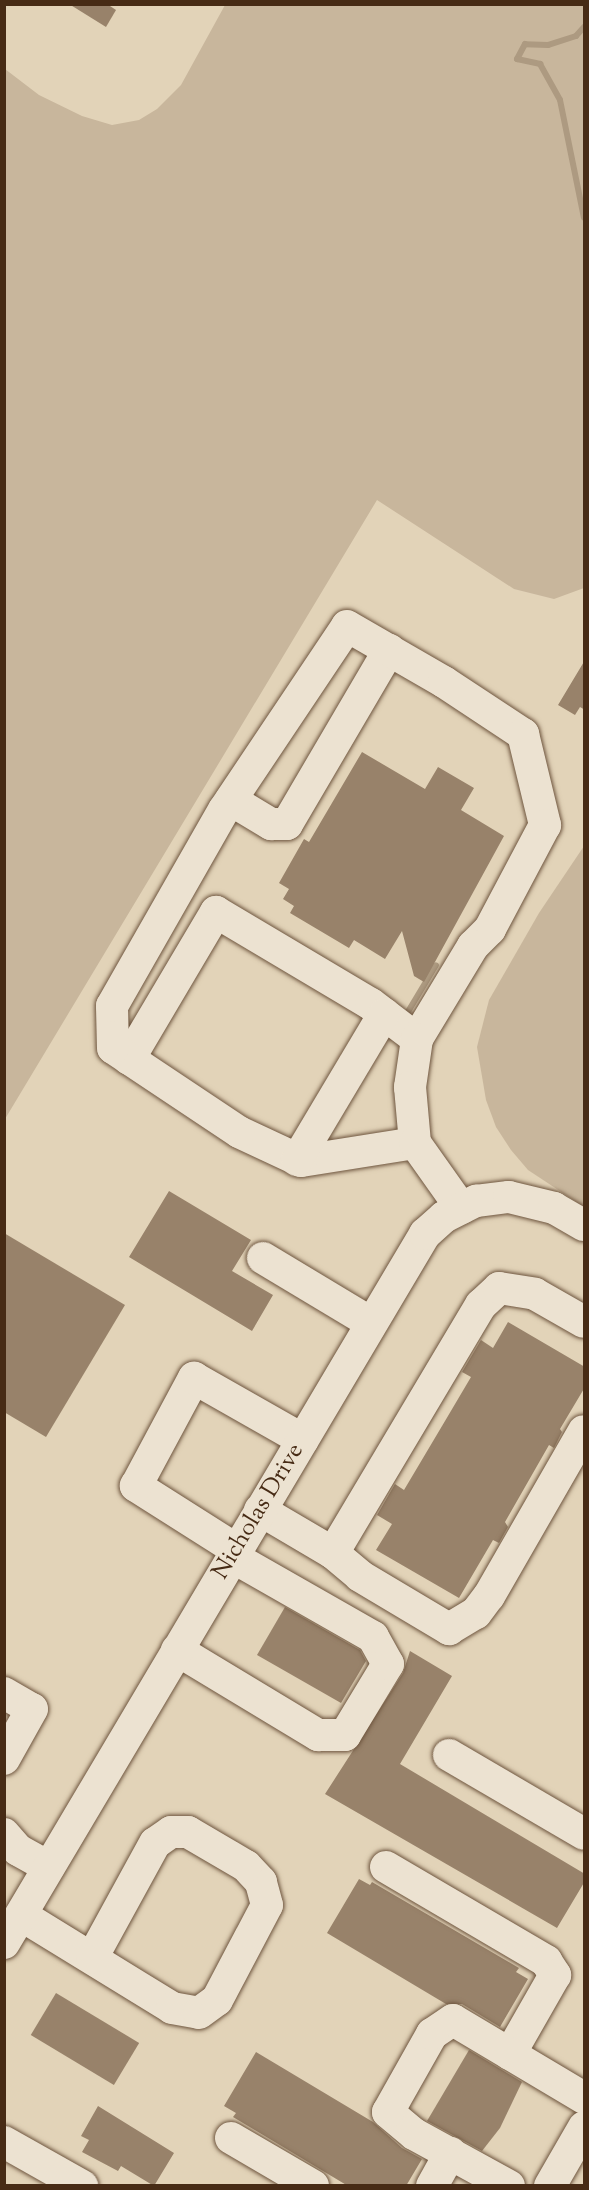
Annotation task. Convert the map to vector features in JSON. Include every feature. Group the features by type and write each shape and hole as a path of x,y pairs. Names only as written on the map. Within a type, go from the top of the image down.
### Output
{"street":[{"path":"415,1143 297,1160 239,1132 113,1048 112,1006 231,800 347,626 524,735 545,825 490,929 473,946 417,1040 410,1087 415,1143 461,1208"},
{"path":"231,800 271,824 287,824 389,650"},
{"path":"129,1059 216,912 263,936 384,1014 417,1040"},
{"path":"297,1160 384,1014"},
{"name":"Nicholas Drive","path":"4,1943 425,1234 444,1216 476,1200 509,1197 554,1208 585,1225"},
{"path":"262,1258 371,1323"},
{"path":"333,1553 481,1305 499,1288 535,1294 585,1322"},
{"path":"177,1650 318,1735 345,1735 388,1664 373,1637 235,1553 136,1486 194,1378 303,1440"},
{"path":"260,1510 333,1553 360,1576 449,1629 476,1613 489,1596 585,1431"},
{"path":"4,1693 32,1709 4,1759"},
{"path":"449,1755 585,1834"},
{"path":"21,1915 172,2008 199,2013 217,2000 267,1905 261,1882 246,1866 188,1832 171,1832 156,1843 92,1958"},
{"path":"4,1834 18,1850 49,1867"},
{"path":"386,1867 546,1960 555,1975 510,2054"},
{"path":"509,2186 414,2134 388,2112 432,2034 453,2020 585,2098"},
{"path":"550,2186 585,2127"},
{"path":"231,2138 313,2186"},
{"path":"4,2142 82,2186"},
{"path":"432,2186 450,2154"}],"shaded area":[{"path":"225,5 584,5 584,588 554,599 514,589 377,500 5,1119 5,69 39,95 82,116 112,125 139,120 157,109 181,85"},
{"path":"584,846 584,1207 528,1170 511,1150 496,1127 486,1100 477,1047 489,1000 539,913"}],"building":[{"path":"69,4 107,4 116,10 106,27"},
{"path":"585,660 585,710 580,707 575,715 558,705"},
{"path":"362,752 425,789 438,767 474,788 461,810 504,836 424,982 414,976 402,931 385,959 354,940 349,948 290,913 294,906 283,899 289,889 279,883 304,839 309,842"},
{"path":"169,1191 251,1240 232,1271 273,1295 252,1331 129,1257"},
{"path":"4,1233 125,1305 46,1437 4,1412"},
{"path":"508,1322 585,1367 585,1387 560,1429 562,1432 554,1448 549,1445 505,1522 508,1527 499,1543 493,1540 459,1598 376,1550 392,1524 377,1515 395,1484 404,1490 471,1377 462,1372 481,1340 493,1348"},
{"path":"285,1607 360,1650 366,1661 341,1703 257,1655"},
{"path":"410,1651 452,1676 400,1764 585,1874 585,1881 557,1928 325,1794 403,1673"},
{"path":"359,1879 370,1885 372,1882 519,1968 516,1972 528,1979 500,2027 462,2004 446,2004 327,1933"},
{"path":"56,1993 139,2043 114,2085 31,2035"},
{"path":"469,2050 522,2082 500,2128 482,2151 427,2121"},
{"path":"256,2052 373,2122 402,2148 422,2159 406,2186 348,2186 233,2117 236,2113 224,2106"},
{"path":"98,2106 174,2153 154,2186 121,2166 118,2171 82,2152 89,2140 81,2136"}],"waterway":[{"path":"584,27 576,36 548,45 525,44 517,59 540,64 560,100 584,218"},
{"path":"406,1015 436,965"}]}
